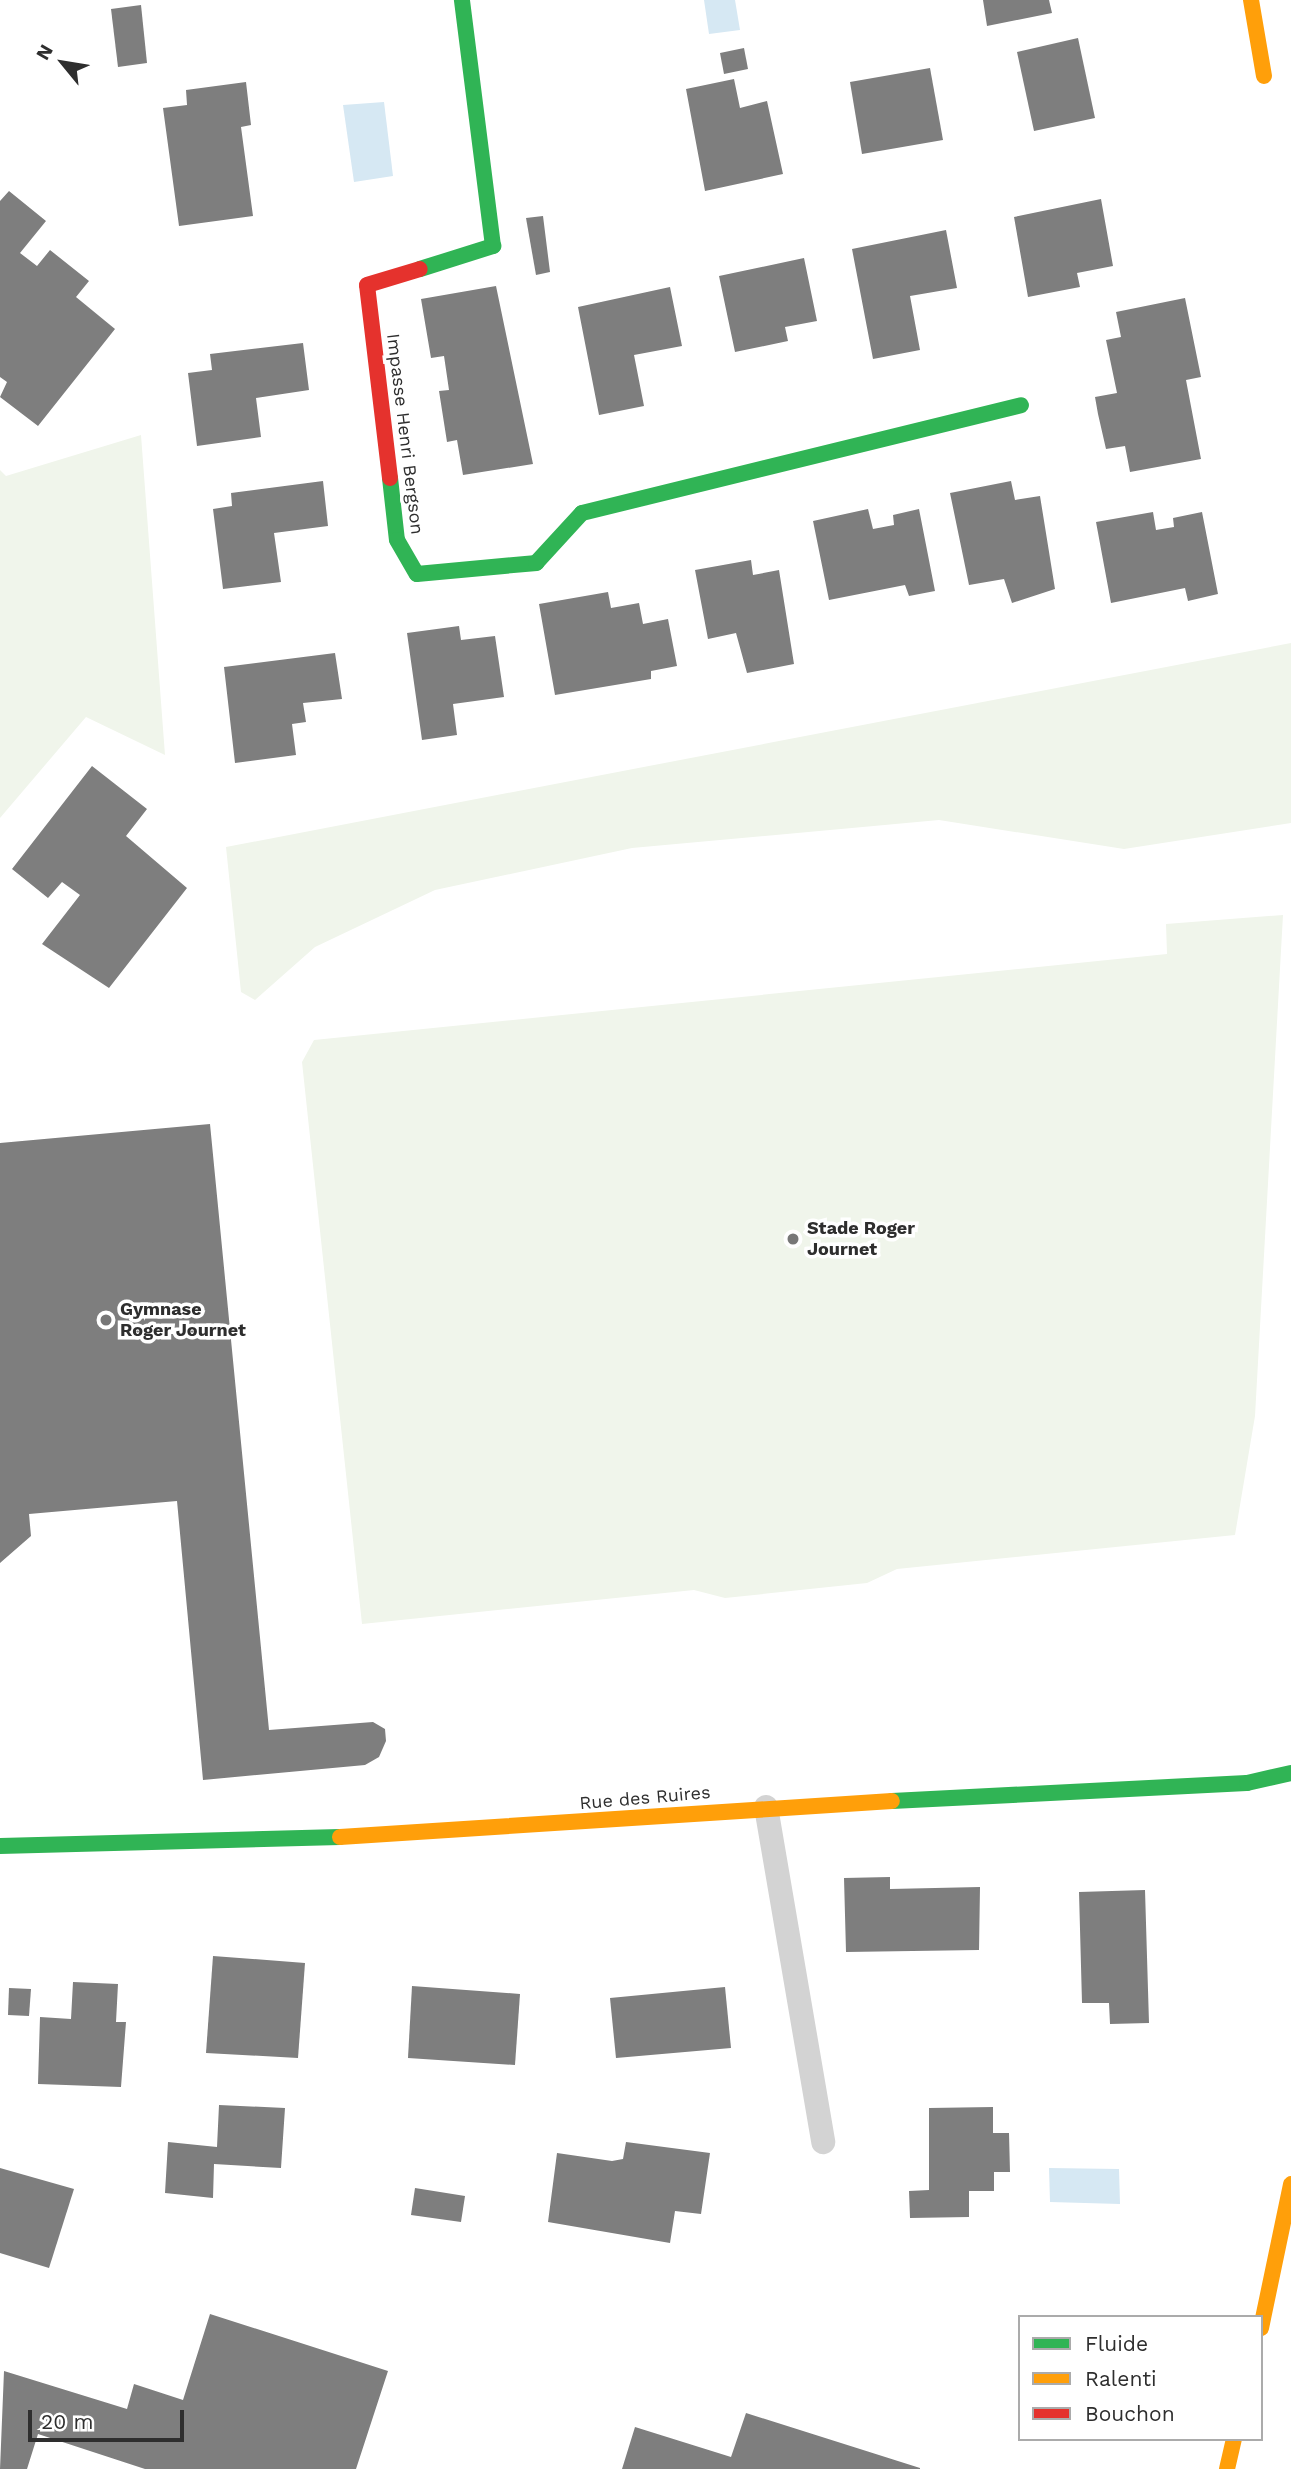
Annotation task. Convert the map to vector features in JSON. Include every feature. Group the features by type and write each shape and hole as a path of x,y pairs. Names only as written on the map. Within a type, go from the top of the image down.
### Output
{"street":[{"name":"Impasse Henri Bergson","path":"461,0 493,246 367,285 397,540 417,574 536,563 582,513 1021,405"},
{"path":"1251,0 1264,76"},
{"name":"Rue des Ruires","path":"0,1846 426,1835 766,1807 1247,1783 1291,1773"},
{"path":"1263,2318 1291,2184"},
{"path":"1227,2469 1234,2441"}],"lane":[{"path":"766,1807 823,2142"}],"shaded area":[{"path":"141,435 165,755 86,717 0,818 0,470 6,476"},
{"path":"1291,643 1291,823 1124,849 939,820 632,848 435,890 315,947 255,1000 241,992 226,847"},
{"name":"Stade Roger Journet","path":"1283,915 1255,1416 1235,1535 897,1569 867,1583 725,1598 694,1590 362,1624 302,1062 314,1040 1167,954 1166,924"}],"water":[{"path":"704,0 735,0 740,30 709,34"},
{"path":"384,102 393,176 354,182 343,105"},
{"path":"1049,2168 1119,2169 1120,2204 1050,2202"}],"building":[{"path":"983,0 1049,0 1052,13 987,26"},
{"path":"141,5 147,63 118,67 111,9"},
{"path":"1078,38 1095,118 1034,131 1017,52"},
{"path":"744,48 748,69 724,74 720,53"},
{"path":"930,68 943,140 862,154 850,82"},
{"path":"734,79 740,108 767,101 783,174 705,191 686,89"},
{"path":"246,82 251,125 241,127 253,216 179,226 163,108 187,105 186,90"},
{"path":"9,191 46,221 20,253 37,266 50,250 89,281 76,297 115,329 38,426 0,397 7,382 0,377 0,201"},
{"path":"1101,199 1113,266 1077,273 1080,287 1028,297 1014,217"},
{"path":"543,216 550,272 536,275 526,218"},
{"path":"946,230 957,288 910,296 920,350 873,359 852,249"},
{"path":"804,258 817,321 785,327 788,341 735,352 719,276"},
{"path":"496,286 533,464 463,475 457,440 447,442 439,391 449,390 444,356 431,358 421,299"},
{"path":"670,287 682,346 634,355 644,406 599,415 578,307"},
{"path":"1185,298 1201,377 1186,380 1201,459 1130,472 1125,446 1106,449 1098,414 1095,397 1117,393 1106,340 1121,337 1116,312"},
{"path":"303,343 309,390 256,398 261,437 197,446 188,373 212,370 210,354"},
{"path":"323,481 328,526 274,533 281,582 223,589 213,509 232,506 231,493"},
{"path":"1011,481 1015,500 1040,496 1055,589 1012,603 1004,579 969,585 950,493"},
{"path":"868,509 873,529 894,525 893,515 919,509 935,591 909,596 905,585 829,600 813,521"},
{"path":"1153,512 1156,530 1174,527 1173,518 1202,512 1218,594 1188,601 1185,588 1111,603 1096,522"},
{"path":"751,560 753,575 779,570 794,664 747,673 736,633 708,639 695,570"},
{"path":"608,592 611,608 639,603 643,624 668,619 677,666 651,671 651,679 555,695 539,604"},
{"path":"459,626 461,640 495,636 504,697 453,704 457,735 422,740 407,633"},
{"path":"335,653 342,699 303,703 306,722 292,724 296,755 235,763 224,667"},
{"path":"92,766 147,809 126,836 187,888 109,988 42,944 80,895 62,882 48,898 12,869"},
{"name":"Gymnase Roger Journet","path":"210,1124 269,1730 373,1722 385,1729 386,1741 379,1757 365,1765 203,1780 177,1501 29,1514 31,1536 0,1563 0,1143"},
{"path":"890,1877 890,1889 980,1887 979,1950 846,1952 844,1878"},
{"path":"1145,1890 1149,2023 1110,2024 1109,2003 1082,2003 1079,1892"},
{"path":"213,1956 305,1963 298,2058 206,2053"},
{"path":"73,1982 118,1984 116,2022 126,2022 121,2087 38,2084 40,2017 71,2019"},
{"path":"412,1986 520,1994 515,2065 408,2058"},
{"path":"725,1987 731,2048 616,2058 610,1998"},
{"path":"9,1988 31,1989 29,2016 8,2015"},
{"path":"219,2105 285,2108 281,2168 214,2164 213,2198 165,2193 168,2142 217,2147"},
{"path":"993,2107 993,2133 1009,2133 1010,2172 994,2172 994,2191 969,2191 969,2217 910,2218 909,2191 929,2190 929,2108"},
{"path":"626,2142 710,2153 701,2214 675,2211 670,2243 548,2222 557,2153 612,2161 623,2159"},
{"path":"0,2168 74,2189 49,2268 0,2253"},
{"path":"415,2188 465,2196 461,2222 411,2215"},
{"path":"210,2314 388,2371 356,2469 145,2469 38,2434 27,2469 0,2469 4,2371 127,2409 134,2384 183,2400"},
{"path":"746,2413 920,2469 622,2469 635,2427 731,2457"}],"traffic: fast":[{"path":"420,269 493,246 462,0"},
{"path":"390,478 397,540 417,574 536,563 582,513 1021,405"},
{"path":"892,1801 1247,1783 1291,1773"},
{"path":"0,1846 340,1837"}],"traffic: slow":[{"path":"1251,0 1264,76"},
{"path":"340,1837 892,1801"},
{"path":"1263,2318 1291,2184"},
{"path":"1227,2469 1234,2441"}],"traffic: jam":[{"path":"390,478 367,285 420,269"}],"place":[{"name":"Stade Roger Journet","path":"793,1239"},
{"name":"Gymnase Roger Journet","path":"106,1320"}]}
